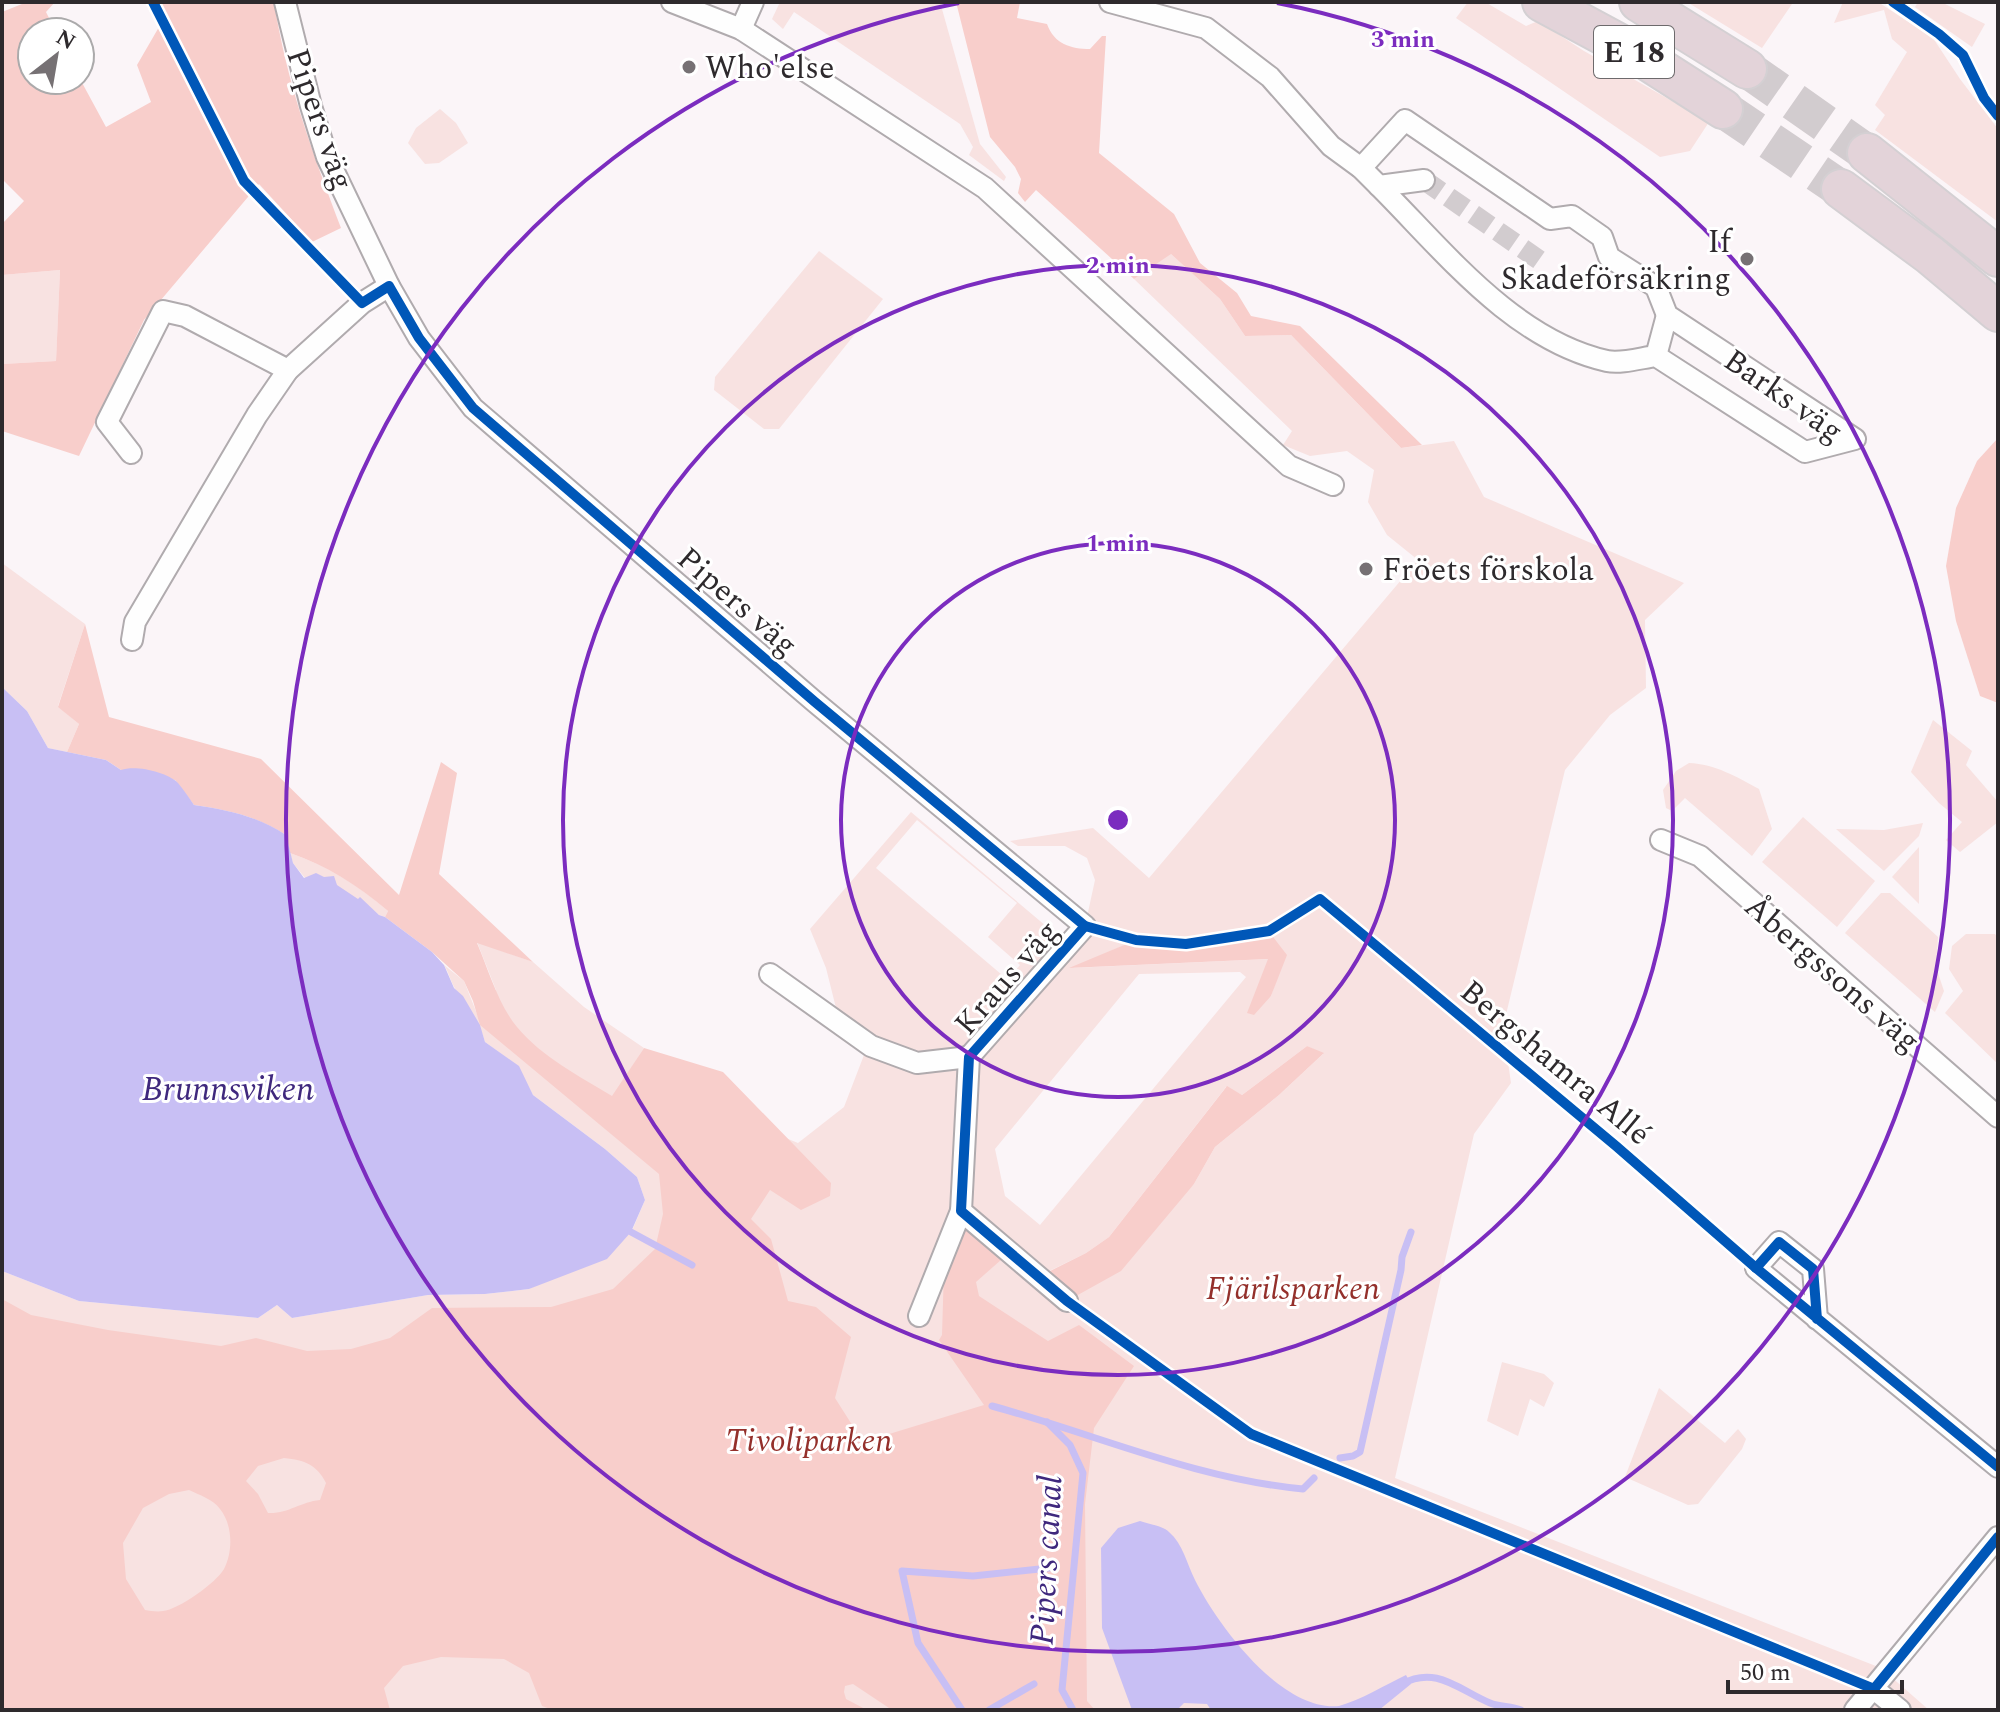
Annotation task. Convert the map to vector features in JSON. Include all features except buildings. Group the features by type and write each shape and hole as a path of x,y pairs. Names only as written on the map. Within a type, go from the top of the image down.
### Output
{"highway":[{"name":"E 18","path":"1542,2 1631,50 1723,109"},
{"name":"E 18","path":"1639,2 1747,69"},
{"path":"1867,153 1996,256"},
{"path":"1841,189 1930,255 1998,312"}],"street":[{"name":"Pipers väg","path":"285,2 327,157 389,286 419,338 473,408 815,702 1085,926"},
{"path":"672,2 741,29 985,188 1289,466 1333,485"},
{"path":"741,29 753,2"},
{"path":"1110,2 1206,28 1270,77 1331,146 1361,168 1504,311 1562,346 1610,362 1656,356 1667,315"},
{"name":"Barks väg","path":"1361,168 1405,120 1550,219 1572,216 1602,237 1609,257 1656,287 1667,315 1855,439 1805,452 1656,356"},
{"path":"1379,186 1424,180"},
{"path":"132,640 135,622 257,415 288,370 362,303 389,286"},
{"path":"131,453 107,422 163,311 185,316 288,370"},
{"name":"Åbergssons väg","path":"1661,840 1700,856 1998,1117"},
{"name":"Kraus väg","path":"919,1316 961,1211 969,1057 1085,926"},
{"name":"Kraus väg","path":"770,974 871,1046 917,1063 969,1057"},
{"path":"961,1211 1067,1301"},
{"path":"1817,1319 1998,1467"},
{"path":"1855,1710 1998,1537"},
{"path":"1874,1689 1900,1710"}],"green space":[{"path":"27,2 55,2 46,12 48,16 16,16 16,96 89,96 106,127 151,102 137,65 159,27 151,2 274,2 293,89 341,228 312,242 259,184 144,320 79,456 2,431 2,364 56,361 60,270 2,275 2,224 24,201 2,179 2,12"},
{"path":"780,2 940,2 980,144 1006,177 1004,181 969,155 973,147 960,124 794,12 783,29 772,19"},
{"path":"956,2 1020,2 1017,18 1047,24 1059,41 1076,48 1090,49 1102,36 1106,36 1099,153 1174,214 1200,263 1237,293 1251,316 1300,326 1422,445 1401,448 1291,335 1245,336 1220,299 1171,254 1134,279 1036,190 1025,202 1018,193 1021,179 1015,167 990,137"},
{"path":"1468,2 1485,2 1526,26 1538,21 1584,51 1709,122 1690,151 1660,157 1456,18"},
{"path":"1687,2 1814,2 1792,4 1762,48"},
{"path":"1843,2 1878,2 1933,38 1998,129 1998,222 1875,130 1885,115 1875,105 1907,52 1892,39 1884,10 1834,23"},
{"path":"1918,2 1941,2 1985,24 1972,47 1915,7"},
{"path":"440,109 456,123 468,143 439,163 425,164 408,143 416,128"},
{"path":"819,251 883,299 779,429 764,429 714,390 715,377"},
{"name":"Tivoliparken","path":"1170,253 1220,299 1245,336 1291,335 1401,448 1454,441 1484,497 1684,583 1645,620 1646,688 1610,715 1565,770 1503,1027 1511,1083 1474,1134 1395,1478 1881,1668 1929,1710 2,1710 2,1271 79,1301 258,1318 277,1305 292,1318 428,1295 529,1289 631,1233 645,1200 637,1177 533,1095 518,1066 485,1042 477,1021 454,987 444,965 464,981 481,1024 496,990 477,942 533,962 584,1007 644,1048 628,1073 798,1143 844,1107 864,1055 927,1074 917,1063 881,1043 837,1012 826,968 810,929 911,812 1059,937 1085,926 1095,880 1087,858 1065,846 1018,846 1010,841 1093,828 1149,878 1418,560 1387,535 1368,502 1374,470 1347,451 1310,456 1283,445 1292,431 1134,279","holes":["917,820 1017,903 988,937 1020,965 1008,980 876,868","1270,933 1277,978 1271,996 1248,1013 1269,959 1072,968 1136,940 1186,944","1240,972 1246,977 1040,1225 1005,1196 995,1149 1139,974","1307,1046 1323,1054 1215,1147 1194,1184 1067,1301 1039,1276 1086,1253 1109,1237 1226,1087 1242,1095"]},
{"path":"60,270 56,361 2,364 2,275"},
{"path":"1998,438 1998,703 1980,696 1956,621 1946,566 1956,508 1977,461"},
{"path":"2,563 85,624 58,706 79,724 67,752 48,748 27,711 2,687"},
{"name":"Tivoliparken","path":"85,624 109,717 261,759 399,895 441,762 457,773 439,874 533,962 477,943 499,998 510,1018 527,1038 549,1057 612,1096 644,1048 723,1072 831,1183 830,1196 801,1210 770,1190 751,1219 771,1239 788,1301 816,1307 851,1337 835,1398 863,1442 984,1405 939,1340 942,1335 944,1269 961,1211 1010,1252 976,1282 979,1296 1048,1341 1079,1325 1134,1366 1094,1428 1085,1504 1087,1701 1095,1710 892,1710 853,1684 845,1686 846,1699 867,1710 553,1710 542,1706 529,1673 504,1659 441,1657 403,1666 384,1688 390,1710 2,1710 2,1299 31,1315 108,1330 221,1346 256,1338 307,1351 351,1349 390,1338 432,1308 551,1307 613,1289 655,1249 663,1214 659,1174 480,1025 464,981 385,917 388,911 342,877 290,853 286,835 275,828 242,815 194,805 175,780 121,770 106,760 67,752 79,724 58,707","holes":["284,1458 310,1464 326,1483 320,1500 282,1512 268,1513 258,1494 246,1481 258,1466","189,1490 214,1503 224,1515 230,1539 227,1562 214,1581 187,1601 163,1611 145,1610 126,1579 123,1543 143,1508 169,1494"]},
{"path":"1933,720 1972,751 1966,765 1998,802 1998,822 1960,852 1946,840 1962,822 1939,803 1911,772"},
{"path":"1689,763 1717,769 1759,789 1772,829 1752,856 1685,798 1672,811 1666,808 1663,790 1676,771"},
{"path":"1803,817 1875,881 1837,927 1762,862"},
{"path":"1923,823 1919,836 1884,871 1836,829 1884,830"},
{"path":"1919,847 1919,904 1892,877"},
{"path":"290,853 330,870 354,885 388,911 385,917 324,877 305,878 293,863"},
{"path":"1881,893 1890,893 1938,937 1936,967 1944,991 1935,1012 1845,933"},
{"path":"1270,933 1287,955 1271,996 1254,1015 1247,1013 1268,959 1069,968 1136,940 1186,944"},
{"path":"1966,934 1995,934 1998,938 1998,1064 1945,1013 1963,991 1949,969 1952,946"},
{"path":"1307,1046 1324,1053 1279,1095 1215,1147 1194,1184 1121,1271 1067,1301 1038,1277 1086,1253 1109,1237 1227,1086 1242,1095"},
{"path":"1502,1362 1544,1374 1554,1383 1544,1407 1530,1399 1518,1436 1487,1421"},
{"path":"1659,1388 1725,1443 1738,1429 1746,1439 1742,1449 1698,1504 1688,1505 1625,1477"}],"water":[{"name":"Brunnsviken","path":"2,687 27,711 48,748 106,760 121,770 135,768 159,773 178,783 194,805 242,815 275,828 286,835 293,863 304,878 316,873 324,877 334,876 337,885 358,899 360,897 379,915 432,952 444,965 454,988 463,996 480,1025 485,1042 519,1066 533,1095 637,1177 645,1200 631,1232 607,1259 529,1289 428,1295 292,1318 277,1305 258,1318 79,1301 2,1271"},
{"path":"1140,1521 1163,1528 1174,1537 1205,1598 1235,1641 1274,1680 1295,1695 1317,1704 1339,1706 1406,1675 1411,1684 1379,1710 1211,1710 1207,1704 1184,1703 1177,1710 1132,1710 1102,1628 1101,1548 1118,1528"}],"waterway":[{"path":"631,1232 692,1265"},
{"path":"1340,1458 1360,1452 1402,1257 1411,1232"},
{"path":"992,1406 1224,1476 1303,1489 1314,1478"},
{"name":"Pipers canal","path":"1047,1422 1070,1445 1083,1473 1062,1690 1073,1710"},
{"path":"962,1710 918,1643 902,1571 973,1576 1049,1568"},
{"path":"1402,1684 1414,1679 1437,1678 1490,1703 1521,1710"},
{"path":"989,1710 1034,1684"}],"tunnel":[{"path":"1747,69 1867,153"},
{"path":"1723,109 1841,189"},
{"path":"1424,180 1542,262"}],"cycle path":[{"name":"Bergshamra Allé","path":"153,2 244,181 362,303 389,286 419,338 473,408 815,702 1085,926 1136,940 1186,944 1269,931 1320,899 1616,1146 1756,1268"},
{"path":"1893,2 1963,55 1984,98 1998,116"},
{"path":"1085,926 969,1057 961,1211 1067,1301 1251,1434 1874,1689 1998,1537"},
{"path":"1817,1319 1813,1269 1779,1242 1756,1268 1998,1467"}],"place":[{"name":"Who'else","path":"689,67"},
{"name":"If Skadeförsäkring","path":"1747,259"},
{"name":"Fröets förskola","path":"1366,569"}],"park label":[{"name":"Fjärilsparken","path":"1293,1288"}]}
